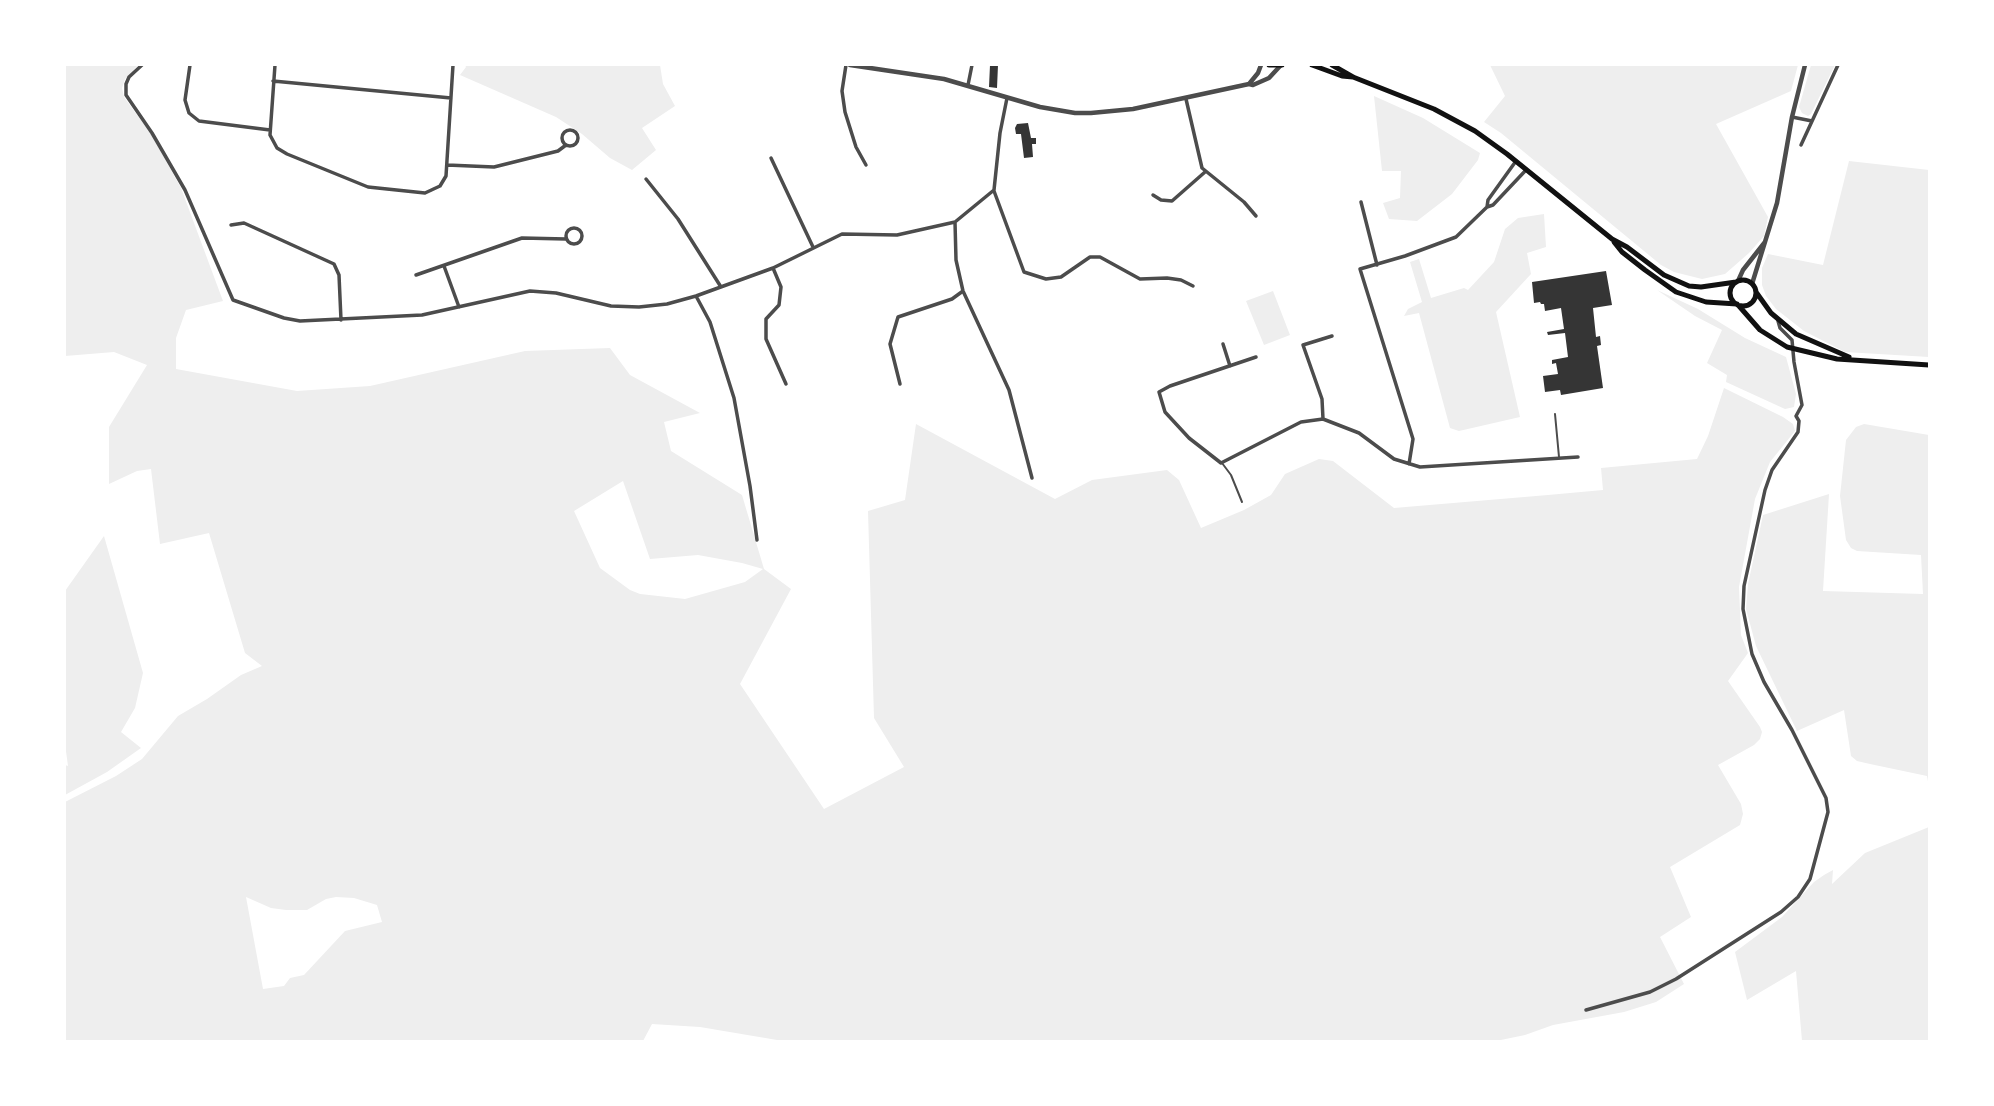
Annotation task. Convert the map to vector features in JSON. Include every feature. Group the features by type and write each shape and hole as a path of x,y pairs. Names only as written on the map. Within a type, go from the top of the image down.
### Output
{"main road":[{"path":"1269,65 1282,65"},
{"path":"1312,65 1342,76 1353,77"},
{"path":"1332,65 1353,77 1434,109 1471,128 1612,239 1664,275 1678,282 1700,287 1744,280 1752,284 1778,319 1804,339 1852,358"},
{"path":"1612,239 1622,252 1676,292 1706,302 1738,305 1752,302 1756,292"},
{"path":"1737,282 1730,295 1760,330 1775,341 1837,359 1929,365"}],"street":[{"path":"142,65 129,77 126,95 185,190 233,300 293,321 422,315 530,291 556,293 611,306 667,304 773,268 842,234 897,235 955,222 994,190"},
{"path":"190,65 185,100 189,113 198,121 270,130"},
{"path":"275,65 270,130 273,144 282,152 371,188 419,193 430,192 443,182 447,165 453,65"},
{"path":"866,165 856,147 845,112 842,91 851,65 935,77 1065,112 1090,113 1133,109 1249,83 1252,85 1269,78 1282,65"},
{"path":"968,85 972,65"},
{"path":"1249,83 1261,65"},
{"path":"1752,284 1782,181 1792,117 1805,65"},
{"path":"1801,145 1838,65"},
{"path":"274,81 451,98"},
{"path":"1007,98 994,190 1024,272 1046,279 1061,277 1090,257 1100,257 1140,279 1181,279 1193,286"},
{"path":"1186,99 1198,156 1205,172 1244,202 1255,216"},
{"path":"1792,117 1812,121"},
{"path":"447,165 494,167 558,151 578,141 575,131 569,129 563,134 566,145"},
{"path":"771,158 813,247"},
{"path":"1487,207 1488,200 1516,161"},
{"path":"1409,464 1413,439 1360,269 1456,237 1487,207 1493,205 1526,170"},
{"path":"1153,195 1161,201 1172,201 1205,172"},
{"path":"646,179 678,219 721,287"},
{"path":"1361,202 1377,265"},
{"path":"955,222 956,260 963,290 1009,390 1032,478"},
{"path":"231,225 244,223 334,264 339,275 341,320"},
{"path":"416,275 522,239 566,239 572,244 578,244 581,234 576,228 571,229 566,234 566,239"},
{"path":"1737,282 1765,241"},
{"path":"444,266 459,307"},
{"path":"773,268 780,287 779,305 766,319 766,339 786,384"},
{"path":"900,384 890,344 898,317 952,299 963,290"},
{"path":"696,296 710,322 734,398 757,540"},
{"path":"1586,1010 1650,992 1676,979 1782,912 1798,897 1810,878 1828,812 1826,798 1764,682 1752,654 1743,609 1744,586 1765,490 1772,470 1798,432 1799,421 1796,416 1800,411 1802,398 1792,340 1780,328 1778,319"},
{"path":"1323,419 1322,399 1303,345 1332,336"},
{"path":"1223,344 1230,366"},
{"path":"1256,357 1170,386 1160,393 1165,412 1189,438 1222,463 1301,422 1323,419 1360,433 1394,459 1420,467 1578,457"}],"lane":[{"path":"1555,414 1559,458"},
{"path":"1222,463 1231,475 1242,502"}],"shaded area":[{"path":"65,65 138,65 125,79 122,88 124,97 151,134 181,188 223,301 186,310 176,338 176,369 297,391 370,386 525,351 610,348 630,375 700,413 664,422 671,451 742,495 764,569 791,589 740,684 824,809 904,767 874,718 868,511 905,500 916,424 1055,499 1092,480 1167,470 1179,480 1201,528 1271,495 1285,474 1319,459 1333,461 1394,508 1603,490 1601,468 1697,459 1708,436 1724,388 1783,417 1793,424 1795,431 1770,462 1755,499 1739,587 1741,635 1748,653 1728,681 1762,732 1754,745 1718,765 1741,804 1743,814 1740,825 1670,867 1691,917 1660,937 1684,984 1656,1002 1624,1012 1553,1025 1496,1041 783,1041 700,1027 652,1024 643,1041 65,1041 65,802 116,776 142,759 178,716 241,675 262,666 245,653 209,533 160,544 151,469 137,471 109,484 109,427 147,365 114,352 65,356","holes":["623,481 650,559 698,555 763,569 745,582 685,599 640,594 630,590 600,568 574,511","246,897 271,908 286,910 307,910 326,899 336,897 354,898 377,905 382,922 345,931 304,975 290,978 284,986 263,989"]},
{"path":"465,65 660,65 663,84 675,106 642,128 656,150 632,170 610,158 582,134 556,117 460,75"},
{"path":"1490,65 1798,65 1791,91 1716,124 1768,217 1764,236 1725,274 1702,279 1674,272 1661,265 1501,133 1484,122 1505,96"},
{"path":"1811,65 1835,65 1808,116 1802,113 1799,107"},
{"path":"1374,96 1423,118 1480,153 1478,160 1452,194 1417,221 1389,219 1383,203 1400,198 1401,171 1382,171"},
{"path":"1849,161 1929,170 1929,357 1845,352 1804,331 1776,309 1766,296 1762,285 1762,268 1768,254 1823,265"},
{"path":"1544,214 1546,247 1527,253 1531,274 1496,312 1520,417 1459,431 1450,428 1419,313 1404,316 1408,309 1422,302 1410,262 1419,259 1431,298 1464,288 1468,290 1494,262 1505,229 1518,218"},
{"path":"1657,290 1786,357 1796,394 1794,407 1785,409 1726,382 1727,375 1707,363 1722,330 1695,316"},
{"path":"1273,291 1290,335 1264,345 1246,301"},
{"path":"1864,424 1929,435 1929,787 1927,776 1857,761 1851,756 1844,710 1797,731 1756,646 1746,609 1748,584 1763,515 1829,494 1823,591 1923,594 1921,555 1857,551 1851,548 1846,540 1840,496 1846,440 1856,427"},
{"path":"104,536 143,673 135,708 121,732 141,748 107,772 65,795 65,765 68,766 65,744 65,591"},
{"path":"1929,827 1929,1041 1802,1041 1796,971 1747,1000 1735,952 1782,917 1814,882 1824,875 1833,870 1832,884 1865,853"}],"building":[{"path":"990,65 998,65 997,88 989,87"},
{"path":"1028,123 1031,138 1036,138 1036,144 1032,144 1033,157 1024,158 1021,134 1016,134 1015,128 1017,124"},
{"path":"1606,271 1612,305 1593,308 1596,337 1600,336 1601,345 1597,346 1603,388 1561,395 1560,390 1545,392 1543,376 1558,374 1556,363 1552,364 1552,360 1568,357 1565,333 1548,335 1547,332 1564,329 1561,308 1545,311 1544,304 1534,303 1532,282"}]}
